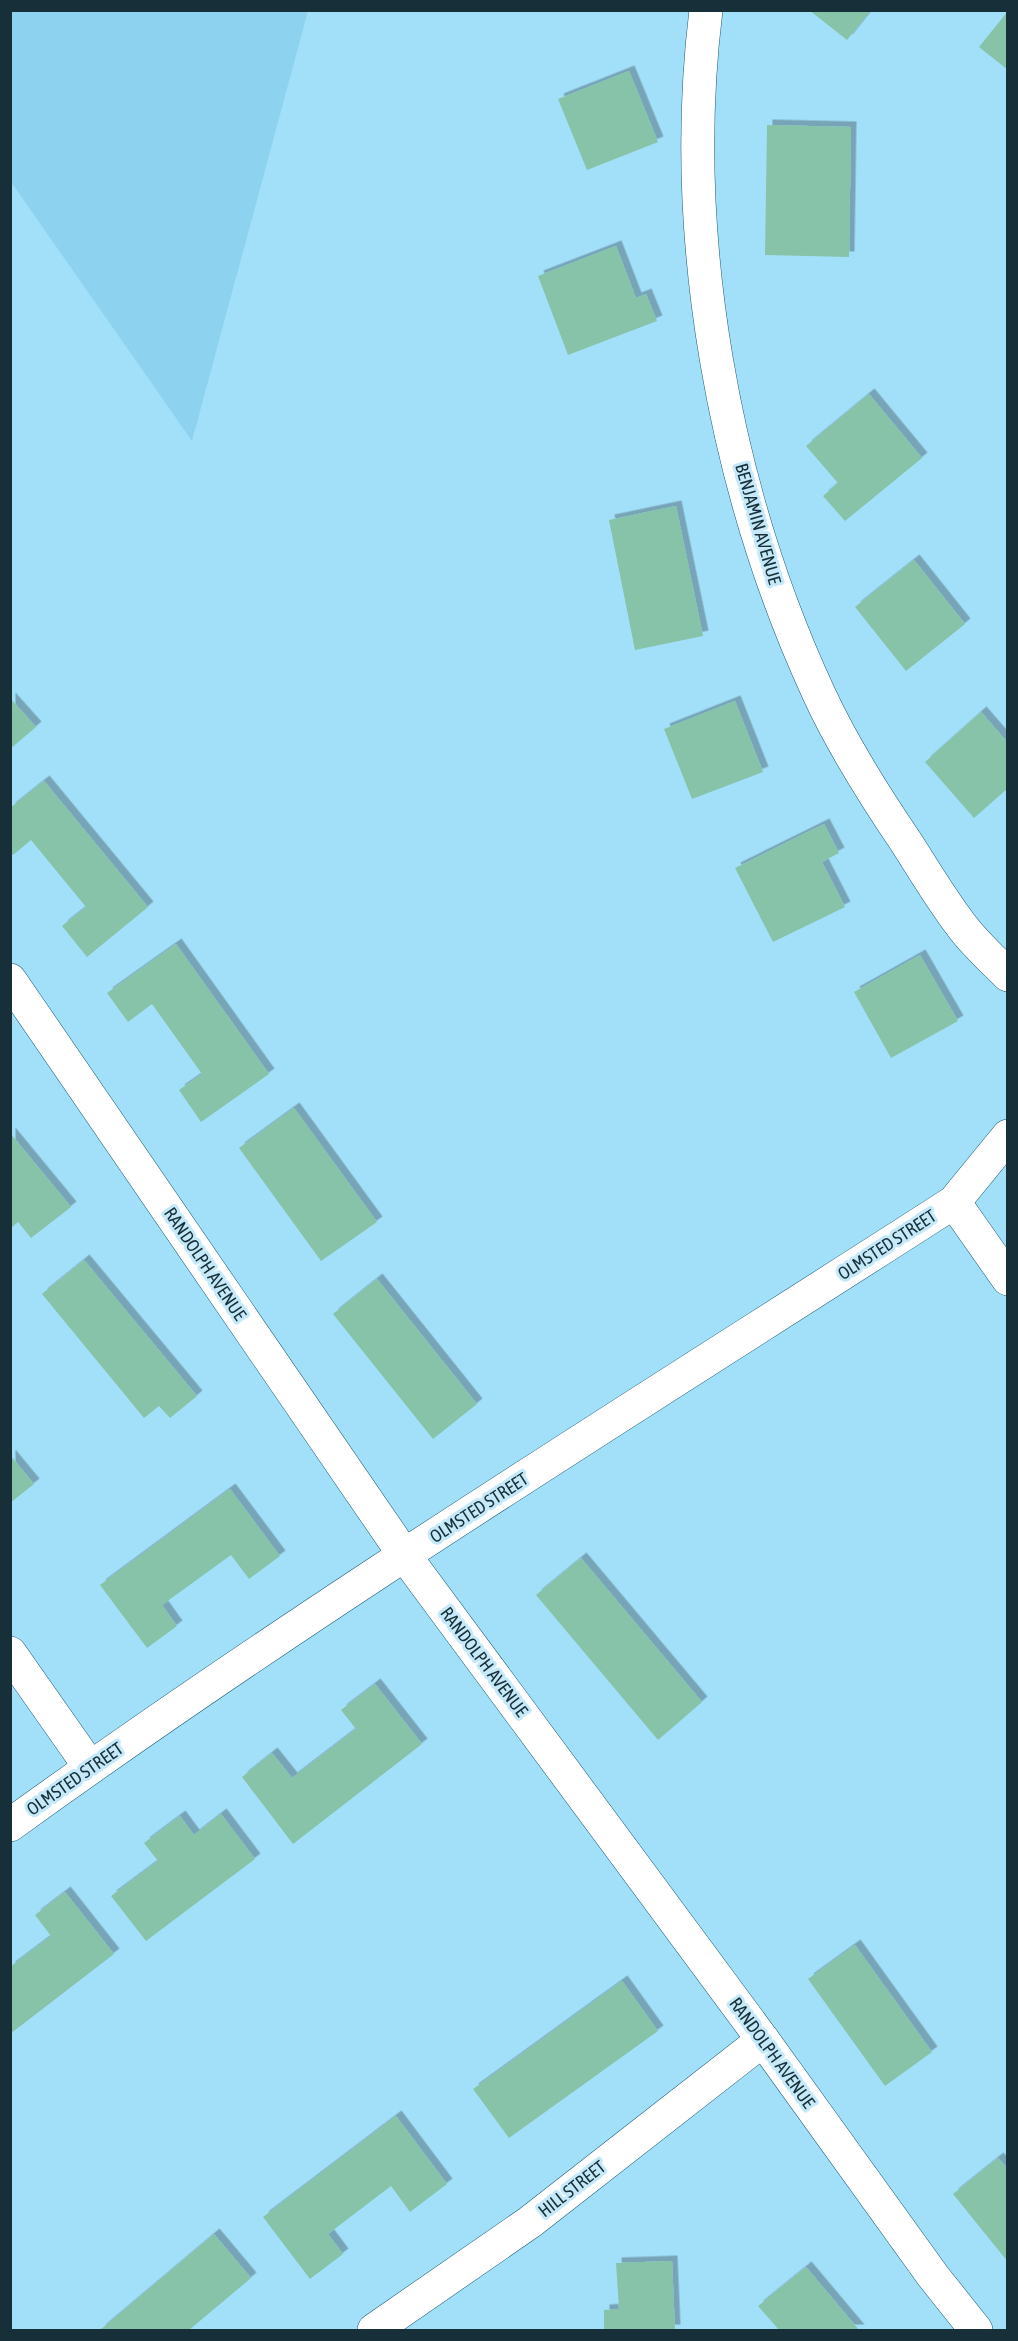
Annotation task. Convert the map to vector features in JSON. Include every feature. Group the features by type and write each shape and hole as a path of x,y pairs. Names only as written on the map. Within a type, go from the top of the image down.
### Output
{"street":[{"name":"BENJAMIN AVENUE","path":"706,10 698,76 700,190 708,315 745,492 781,602 815,684 864,777 962,926 1008,975"},
{"name":"RANDOLPH AVENUE","path":"10,980 405,1556 763,2040 933,2276 976,2331"},
{"name":"OLMSTED STREET","path":"10,1825 90,1767 405,1556 954,1202 1008,1137"},
{"path":"954,1202 1008,1280"},
{"path":"10,1653 90,1767"},
{"name":"HILL STREET","path":"376,2330 530,2222 763,2040"}],"shaded area":[{"path":"10,11 308,11 192,441 11,182"}],"building":[{"path":"809,10 871,10 847,40"},
{"path":"1008,11 1008,70 979,47"},
{"path":"629,71 658,142 587,170 558,99"},
{"path":"767,125 851,127 849,257 765,255"},
{"path":"616,246 636,298 646,294 657,321 568,355 538,276"},
{"path":"869,394 922,458 845,521 823,496 838,483 806,446"},
{"path":"676,506 703,636 635,650 609,520"},
{"path":"914,560 965,624 906,671 855,607"},
{"path":"10,698 36,727 10,749"},
{"path":"735,701 763,772 692,799 664,729"},
{"path":"981,712 1008,743 1008,788 974,818 925,762"},
{"path":"44,781 148,907 87,957 62,926 86,907 31,840 13,855 10,852 10,808"},
{"path":"824,824 839,853 822,862 845,907 773,942 735,868"},
{"path":"176,944 269,1074 201,1122 179,1090 202,1074 152,1004 128,1022 107,993"},
{"path":"920,955 958,1021 891,1058 854,992"},
{"path":"294,1108 377,1222 321,1261 239,1148"},
{"path":"10,1133 71,1207 31,1238 18,1222 10,1229"},
{"path":"84,1260 197,1396 170,1418 159,1406 144,1418 42,1294"},
{"path":"377,1279 477,1404 433,1439 333,1314"},
{"path":"10,1455 34,1484 10,1503"},
{"path":"230,1489 280,1556 249,1579 231,1555 162,1605 177,1626 147,1648 100,1585"},
{"path":"581,1558 702,1702 658,1740 536,1595"},
{"path":"375,1684 422,1744 293,1844 242,1777 272,1753 292,1778 356,1729 341,1710"},
{"path":"221,1814 255,1859 146,1941 111,1896 158,1861 144,1843 180,1816 194,1835"},
{"path":"65,1892 114,1954 10,2034 10,1967 51,1936 35,1915"},
{"path":"855,1945 932,2052 885,2086 808,1979"},
{"path":"622,1981 658,2031 509,2138 473,2089"},
{"path":"396,2116 447,2184 410,2212 391,2186 328,2234 343,2254 310,2279 263,2217"},
{"path":"998,2158 1008,2169 1008,2262 953,2194"},
{"path":"214,2234 251,2278 189,2330 100,2330"},
{"path":"672,2261 675,2330 604,2330 604,2310 619,2309 616,2263"},
{"path":"806,2267 859,2330 779,2330 758,2306"}]}
